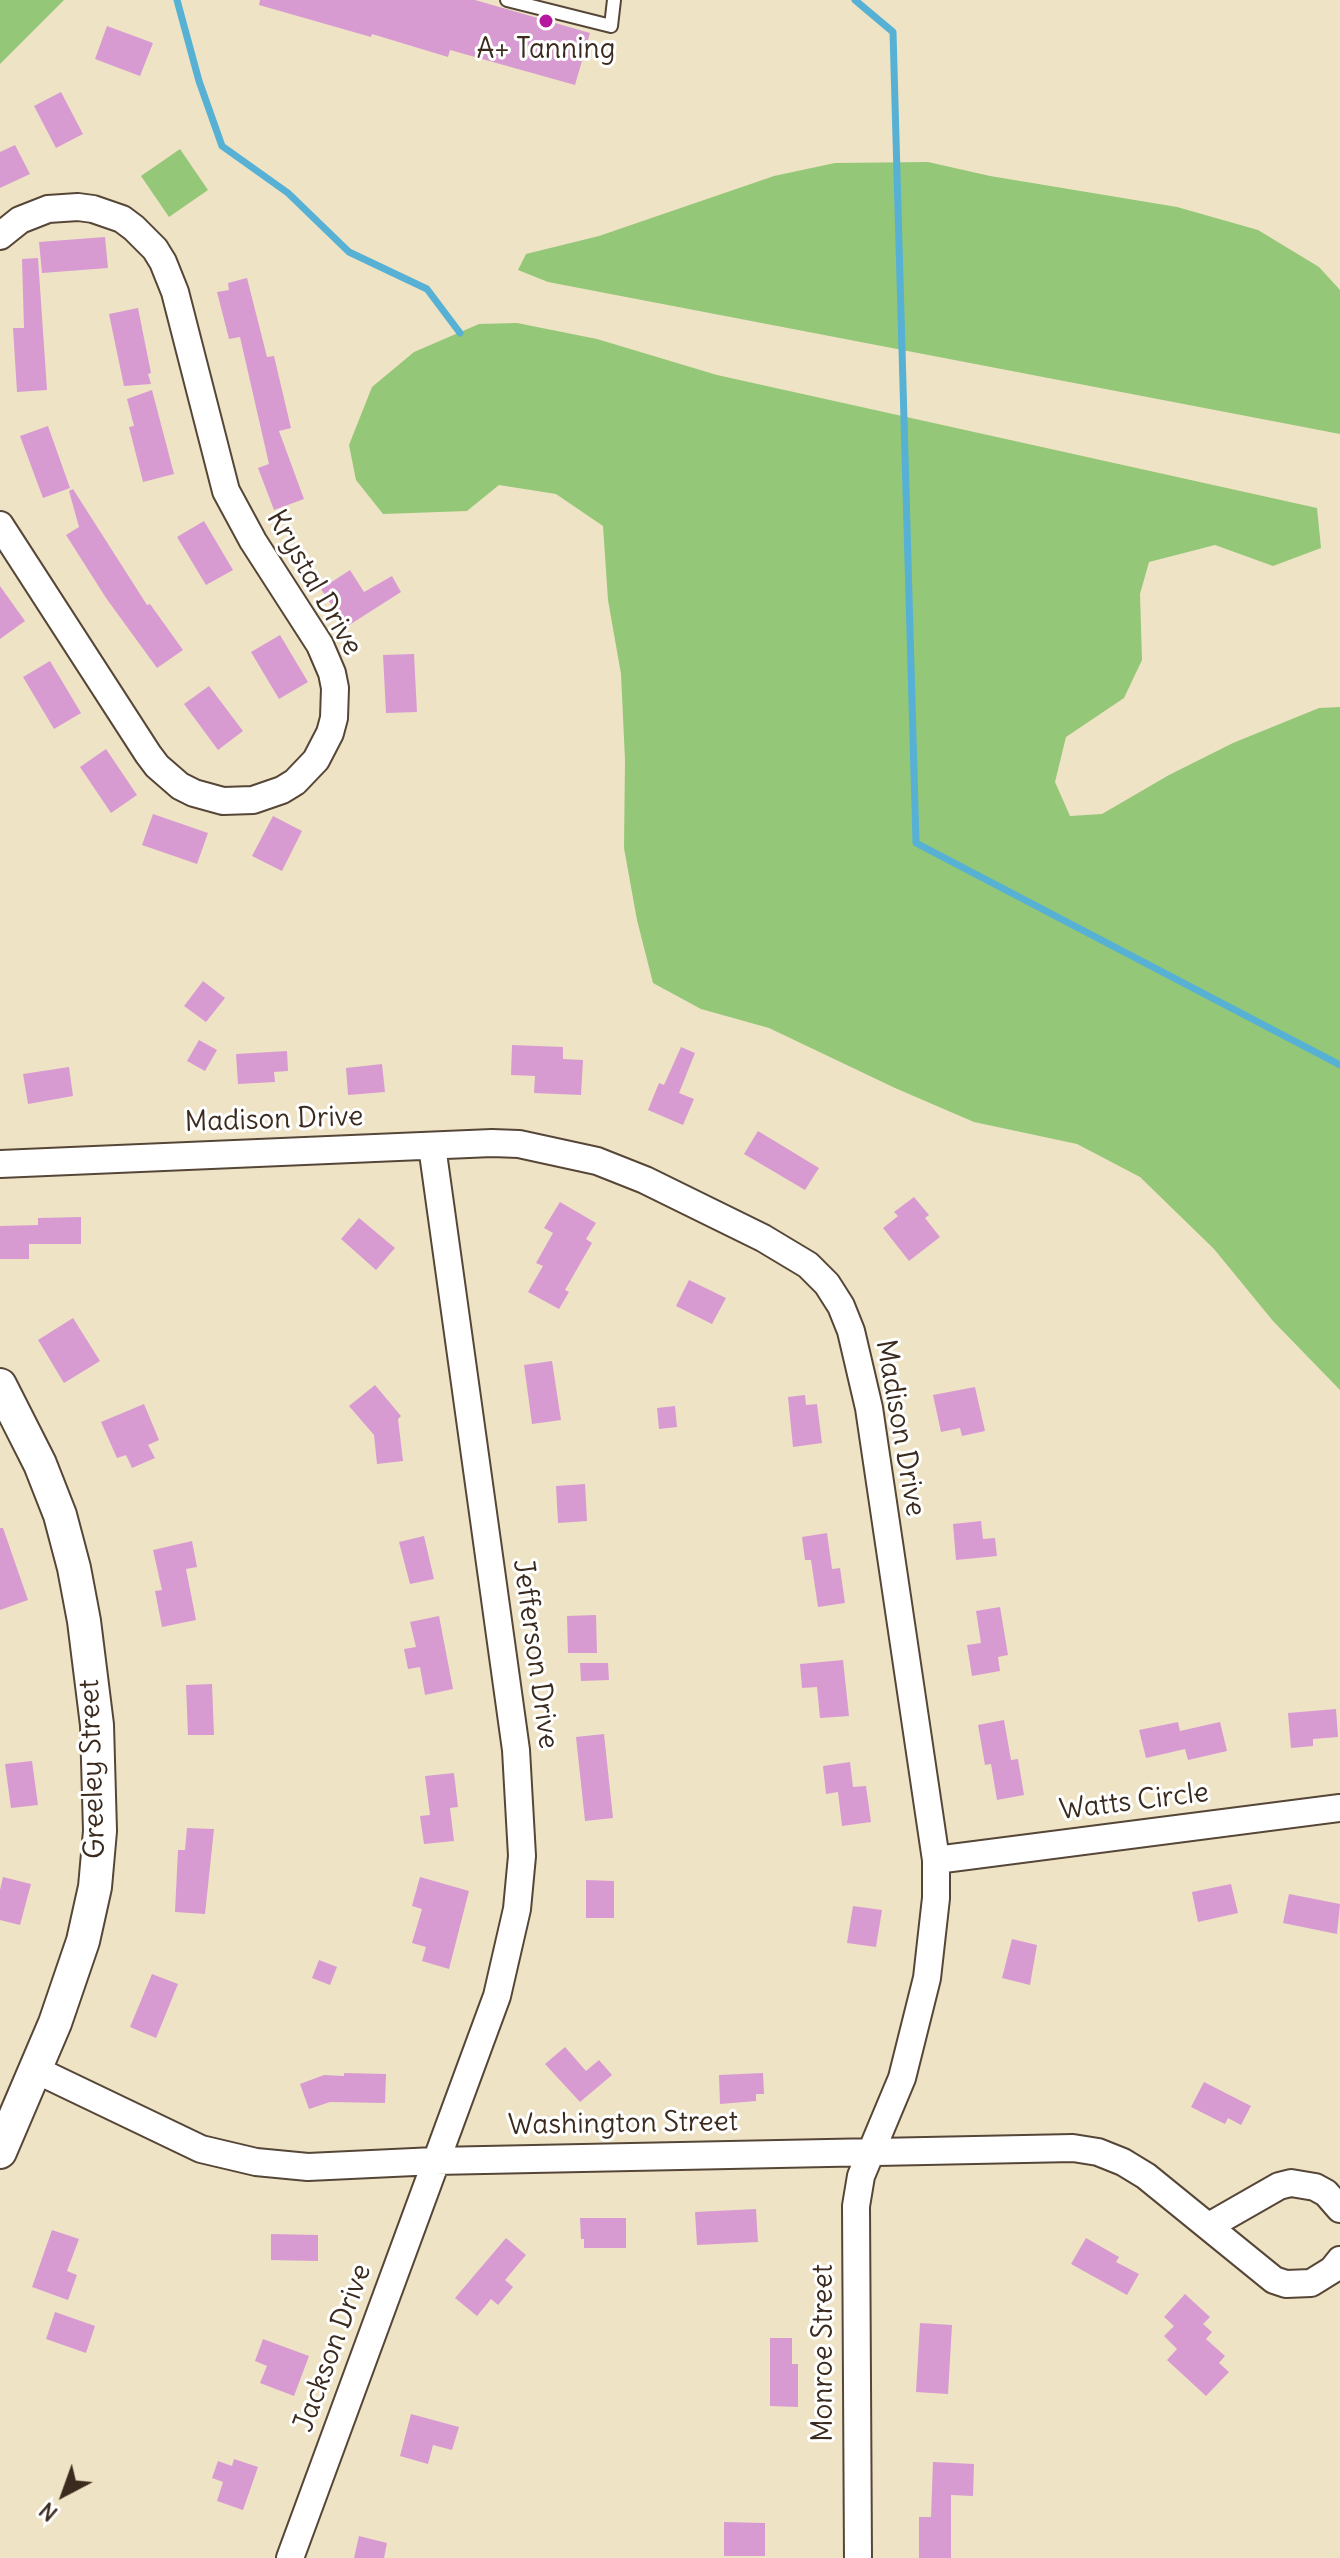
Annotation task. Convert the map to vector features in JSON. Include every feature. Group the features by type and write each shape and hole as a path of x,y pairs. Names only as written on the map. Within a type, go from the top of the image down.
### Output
{"street":[{"name":"Krystal Drive","path":"0,236 20,220 48,209 93,209 122,219 134,228 163,262 175,292 226,491 253,541 320,645 332,673 334,718 316,760 295,782 253,800 223,801 180,786 148,754 0,525"},
{"name":"Madison Drive","path":"0,1164 519,1144 597,1161 645,1180 763,1238 808,1265 827,1284 841,1306 851,1331 869,1408 936,1860 936,1898 927,1978 902,2078 872,2150"},
{"name":"Jefferson Drive","path":"432,1146 516,1750 522,1856 517,1909 497,1996 435,2161"},
{"name":"Greeley Street","path":"0,1385 40,1464 60,1515 74,1568 97,1725 100,1831 95,1887 66,1996 0,2152"},
{"name":"Watts Circle","path":"936,1860 1340,1808"},
{"name":"Washington Street","path":"34,2069 201,2149 256,2162 308,2167 872,2150 1073,2148 1098,2152 1146,2176 1264,2274 1286,2284 1298,2285 1322,2278 1340,2260"},
{"name":"Monroe Street","path":"858,2558 856,2206 861,2176 872,2150"},
{"name":"Jackson Drive","path":"290,2558 435,2161"},
{"path":"1209,2226 1279,2186 1291,2183 1315,2187 1326,2193 1340,2209"}],"lane":[{"path":"507,0 555,6 611,26 614,0"}],"green space":[{"path":"0,0 64,0 0,64"},
{"path":"180,149 208,190 169,217 141,176"},
{"path":"928,162 990,176 1177,207 1258,230 1319,267 1340,290 1340,434 548,282 518,270 526,254 599,236 774,176 835,163"},
{"path":"517,323 597,339 717,375 1317,508 1321,548 1273,566 1215,545 1149,562 1140,594 1142,660 1124,698 1066,737 1055,782 1070,816 1102,814 1233,743 1319,708 1340,707 1340,1390 1273,1321 1214,1249 1140,1177 1077,1144 974,1122 769,1028 701,1009 653,983 637,920 624,848 625,760 621,674 608,600 603,526 556,494 499,485 467,511 383,514 356,480 349,445 372,387 414,352 479,324"}],"building":[{"path":"260,0 475,0 590,33 575,85 450,50 448,57 372,34 371,37 259,5"},
{"path":"107,26 153,43 140,76 95,59"},
{"path":"61,92 83,134 56,148 34,106"},
{"path":"15,145 30,174 0,188 0,152"},
{"path":"105,237 108,268 42,273 39,242"},
{"path":"38,258 47,390 17,392 13,328 24,328 22,259"},
{"path":"247,278 267,357 274,356 291,428 279,431 304,499 274,510 258,468 269,464 240,337 229,339 217,292 229,290 228,283"},
{"path":"138,308 151,384 124,386 109,314"},
{"path":"152,390 174,474 143,482 129,427 134,426 127,399"},
{"path":"48,426 70,488 43,498 20,436"},
{"path":"73,489 147,605 150,604 183,650 157,668 106,598 66,535 79,527 69,491"},
{"path":"204,521 233,570 206,585 177,537"},
{"path":"350,570 364,592 392,576 401,592 346,627 321,589"},
{"path":"0,586 25,621 0,639"},
{"path":"280,635 308,682 279,699 251,652"},
{"path":"414,654 417,712 386,713 383,655"},
{"path":"50,661 81,713 54,729 23,677"},
{"path":"209,686 243,731 218,750 184,704"},
{"path":"106,749 137,795 111,813 80,767"},
{"path":"153,814 208,833 197,864 142,845"},
{"path":"273,816 302,831 282,871 252,856"},
{"path":"203,981 225,998 206,1022 184,1006"},
{"path":"199,1040 217,1050 205,1071 187,1061"},
{"path":"512,1045 563,1047 563,1059 583,1060 581,1095 534,1093 535,1076 511,1075"},
{"path":"681,1047 695,1053 679,1093 694,1099 683,1125 648,1110 659,1083 664,1085"},
{"path":"287,1051 288,1071 274,1072 275,1082 238,1084 236,1054"},
{"path":"382,1064 385,1092 348,1095 346,1068"},
{"path":"69,1067 73,1096 28,1104 23,1074"},
{"path":"758,1131 819,1168 805,1190 744,1154"},
{"path":"914,1197 929,1215 925,1218 940,1237 909,1261 883,1228 898,1216 894,1212"},
{"path":"560,1202 596,1223 586,1239 592,1243 565,1290 569,1292 559,1309 528,1292 543,1266 536,1263 553,1233 544,1228"},
{"path":"81,1217 81,1244 29,1244 29,1259 0,1259 0,1226 38,1225 38,1218"},
{"path":"359,1218 395,1248 376,1270 341,1239"},
{"path":"689,1280 726,1298 712,1324 676,1306"},
{"path":"73,1318 100,1361 64,1383 38,1340"},
{"path":"552,1361 561,1420 532,1424 524,1365"},
{"path":"375,1385 401,1416 398,1419 403,1461 377,1464 374,1435 349,1406"},
{"path":"975,1387 985,1431 962,1436 960,1428 941,1432 933,1395"},
{"path":"805,1395 806,1405 817,1404 822,1443 793,1447 788,1397"},
{"path":"144,1404 159,1440 148,1445 155,1458 132,1468 126,1455 117,1458 101,1422"},
{"path":"675,1406 677,1427 659,1429 657,1408"},
{"path":"585,1484 587,1521 558,1523 556,1486"},
{"path":"981,1521 983,1539 995,1538 997,1556 956,1560 953,1524"},
{"path":"0,1528 3,1528 28,1600 0,1610"},
{"path":"827,1533 832,1569 840,1568 845,1603 818,1607 811,1560 805,1560 802,1537"},
{"path":"424,1536 434,1579 410,1584 399,1542"},
{"path":"192,1541 197,1567 186,1569 196,1620 162,1627 155,1591 162,1590 153,1550"},
{"path":"1000,1607 1008,1655 998,1657 1000,1671 972,1676 967,1645 981,1643 976,1611"},
{"path":"596,1615 597,1653 568,1653 567,1616"},
{"path":"439,1616 453,1689 425,1695 420,1667 408,1669 404,1649 416,1647 410,1622"},
{"path":"843,1660 849,1716 820,1718 817,1687 802,1688 800,1664"},
{"path":"580,1663 608,1663 609,1680 581,1681"},
{"path":"212,1684 214,1735 188,1735 186,1685"},
{"path":"1336,1709 1338,1737 1313,1739 1313,1746 1291,1748 1288,1713"},
{"path":"1004,1720 1011,1760 1018,1759 1024,1795 997,1800 991,1764 985,1765 978,1725"},
{"path":"1178,1722 1180,1731 1220,1722 1227,1751 1188,1760 1185,1749 1146,1758 1139,1730"},
{"path":"604,1734 613,1818 585,1821 576,1737"},
{"path":"32,1761 38,1805 11,1808 5,1764"},
{"path":"850,1762 853,1787 866,1786 871,1822 842,1826 838,1792 826,1794 823,1766"},
{"path":"454,1773 458,1807 450,1808 454,1841 424,1844 420,1816 430,1815 425,1776"},
{"path":"187,1828 214,1829 205,1914 175,1912 178,1850 185,1850"},
{"path":"3,1877 31,1884 20,1925 0,1920"},
{"path":"420,1877 469,1891 449,1969 422,1961 426,1947 412,1943 422,1909 412,1906"},
{"path":"586,1880 614,1881 614,1918 586,1918"},
{"path":"1231,1884 1238,1913 1198,1922 1192,1892"},
{"path":"1289,1894 1340,1904 1337,1934 1283,1923"},
{"path":"853,1906 882,1910 876,1947 847,1943"},
{"path":"1012,1939 1037,1945 1030,1985 1002,1978"},
{"path":"319,1960 337,1967 330,1985 312,1978"},
{"path":"152,1974 178,1984 156,2038 130,2027"},
{"path":"565,2047 586,2071 599,2060 612,2075 580,2102 545,2064"},
{"path":"344,2073 386,2074 385,2103 330,2102 309,2109 300,2084 324,2075 344,2076"},
{"path":"763,2073 764,2094 756,2094 756,2101 720,2104 719,2075"},
{"path":"1204,2082 1251,2106 1241,2125 1228,2118 1225,2124 1191,2107"},
{"path":"756,2209 758,2242 697,2245 695,2212"},
{"path":"580,2218 626,2218 626,2248 584,2248"},
{"path":"52,2230 79,2239 67,2271 77,2275 68,2300 32,2287"},
{"path":"271,2234 318,2235 318,2261 271,2260"},
{"path":"506,2238 526,2255 505,2280 513,2287 498,2305 491,2299 477,2316 455,2298"},
{"path":"1086,2238 1119,2257 1116,2262 1139,2274 1127,2295 1071,2264"},
{"path":"1185,2294 1210,2317 1203,2324 1212,2332 1206,2339 1225,2356 1219,2363 1229,2372 1206,2396 1167,2360 1177,2349 1164,2336 1174,2326 1164,2317"},
{"path":"55,2312 95,2326 86,2353 46,2339"},
{"path":"920,2323 952,2325 948,2394 916,2392"},
{"path":"770,2338 792,2338 792,2364 798,2364 798,2407 770,2406"},
{"path":"263,2339 309,2356 294,2396 260,2383 267,2366 255,2361"},
{"path":"411,2414 459,2427 452,2450 433,2445 428,2464 400,2456"},
{"path":"234,2459 258,2467 243,2510 217,2501 223,2482 212,2478 218,2461 232,2466"},
{"path":"933,2462 974,2464 973,2496 951,2495 951,2558 919,2558 919,2517 931,2517"},
{"path":"724,2522 765,2523 765,2556 724,2556"},
{"path":"359,2536 387,2543 384,2558 354,2558"}],"waterway":[{"path":"177,0 199,81 222,146 288,193 349,252 427,289 460,333"},
{"path":"855,0 893,32 916,843 1340,1065"}],"place":[{"name":"A+ Tanning","path":"546,21"}]}
